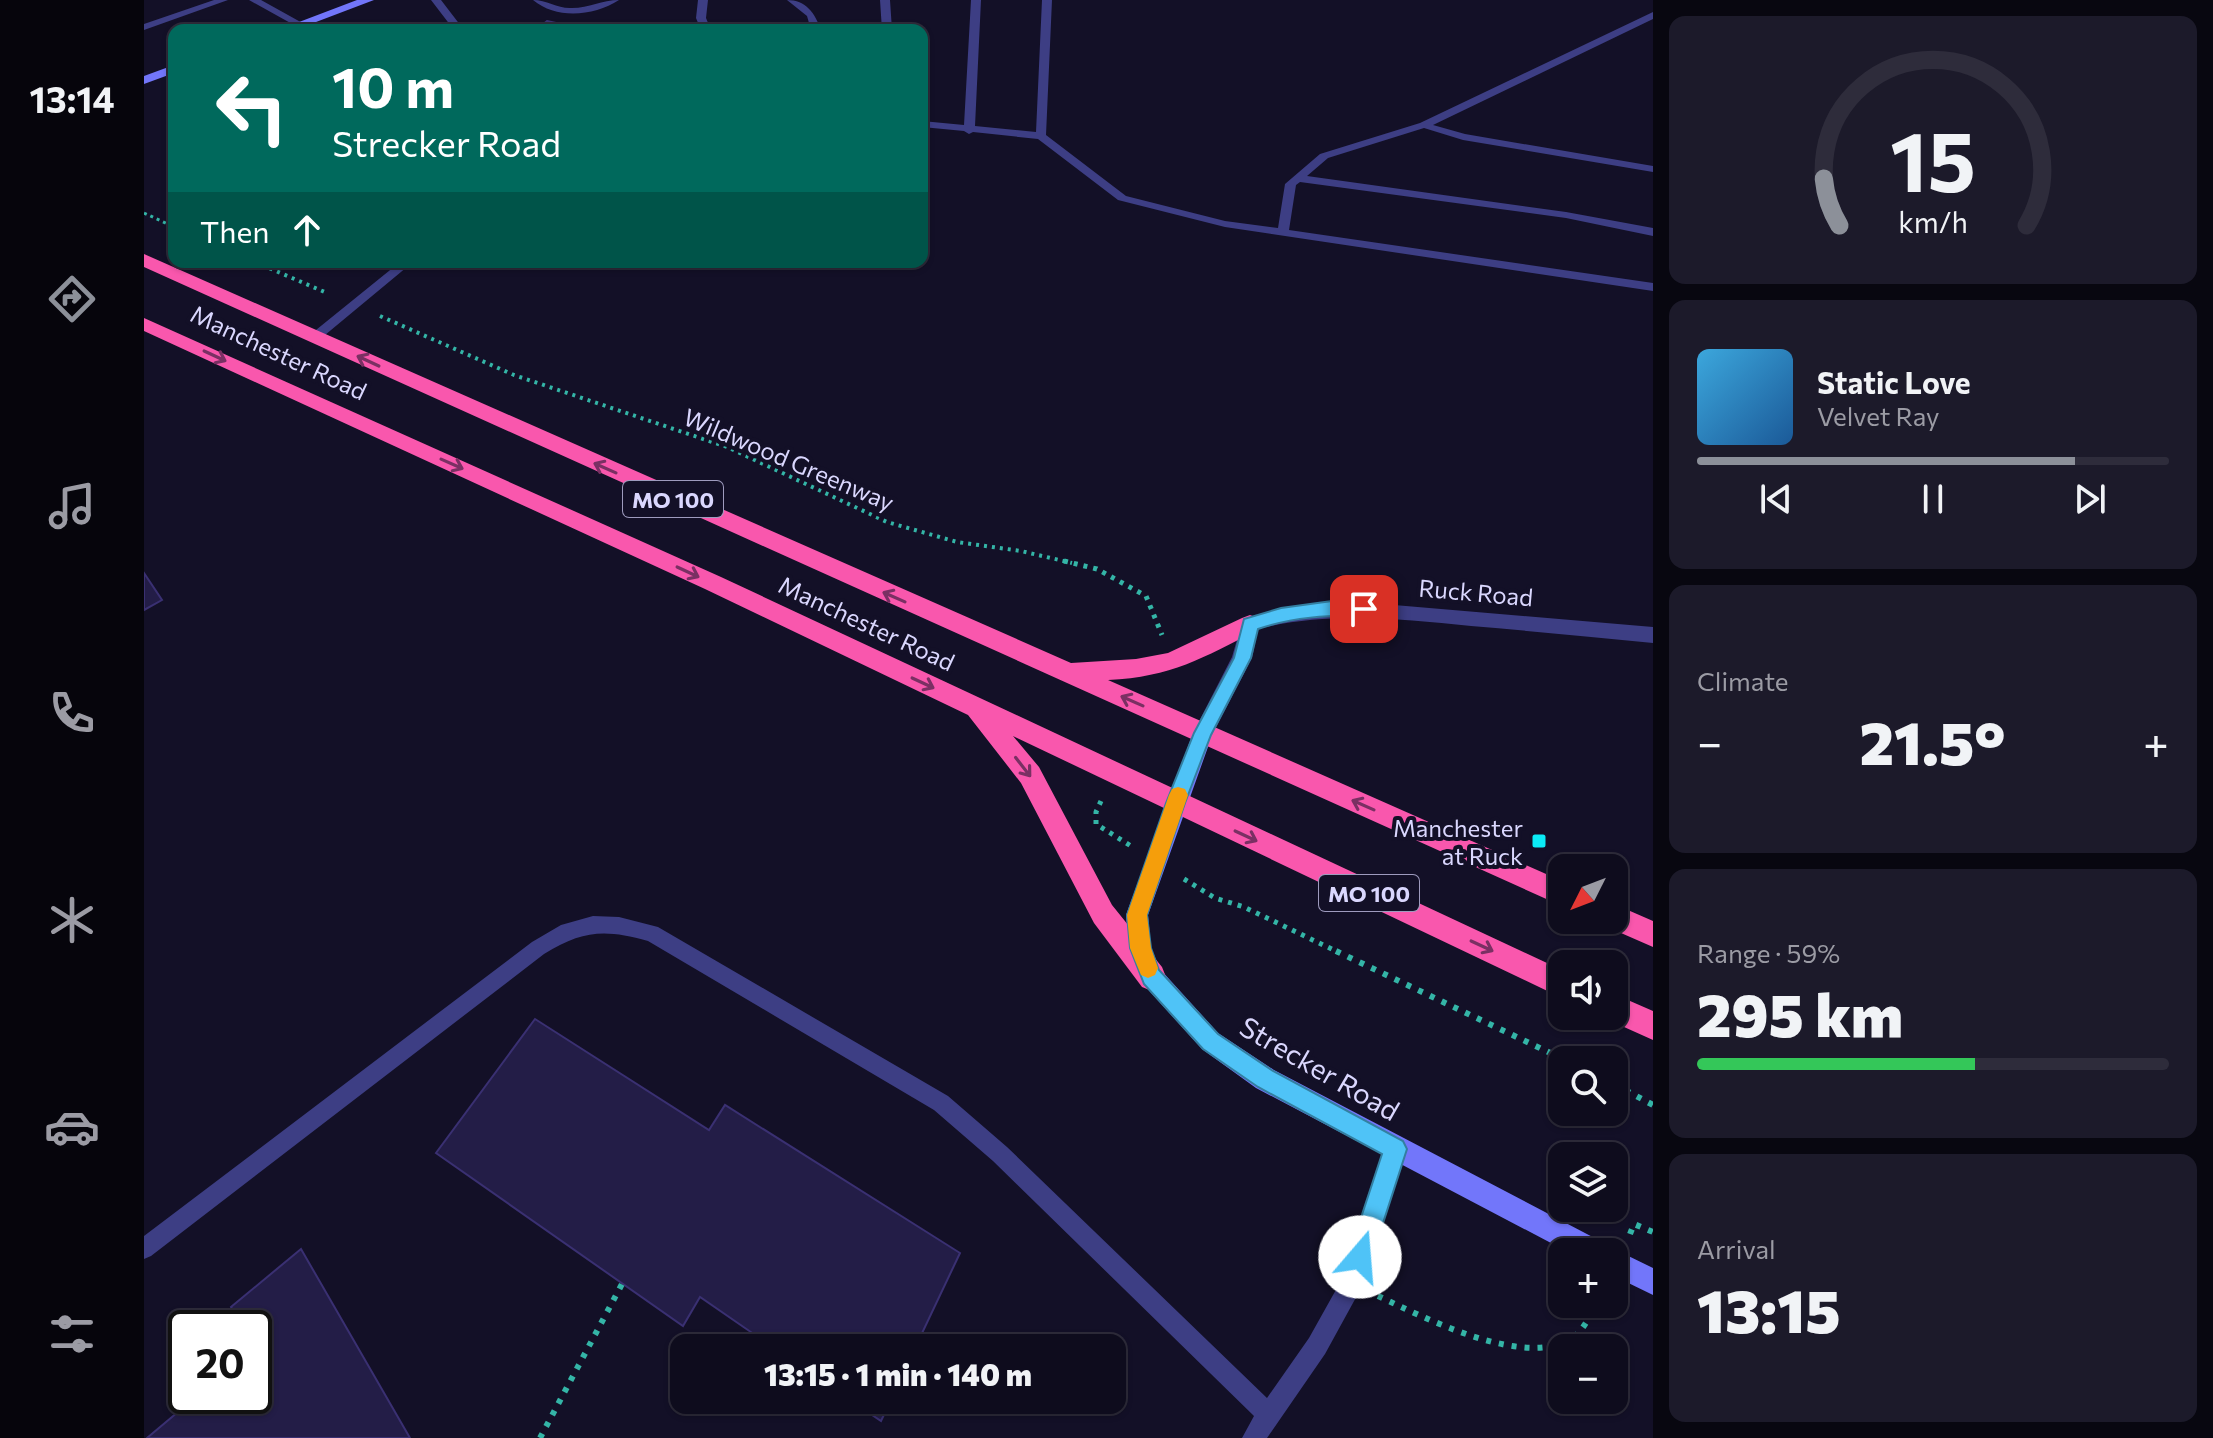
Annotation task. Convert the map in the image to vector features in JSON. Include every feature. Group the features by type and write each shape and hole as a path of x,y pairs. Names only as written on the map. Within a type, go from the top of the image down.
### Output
{"highway":[{"name":"Manchester Road","path":"144,260 1548,888"},
{"name":"Manchester Road","path":"144,324 541,503 1548,977"},
{"path":"1066,673 1136,669 1172,662 1250,624"},
{"path":"974,707 1030,775 1103,914 1152,977"},
{"path":"1628,923 1653,934"},
{"path":"1628,1014 1653,1026"}],"street":[{"path":"313,24 364,1"},
{"path":"144,80 168,71"},
{"name":"Ruck Road","path":"1250,624 1281,614 1332,608 1653,635"},
{"path":"1175,803 1203,733 1242,658 1250,624"},
{"name":"Strecker Road","path":"1175,803 1137,915 1140,948 1152,977 1210,1041 1265,1079 1568,1238"},
{"path":"1628,1269 1653,1282"}],"lane":[{"path":"144,27 223,0"},
{"path":"254,0 300,24"},
{"path":"436,0 454,24"},
{"path":"538,0 550,9 568,13 614,0"},
{"path":"703,0 704,24"},
{"path":"792,0 811,15 814,24"},
{"path":"885,0 887,24"},
{"path":"969,131 976,0"},
{"path":"1041,136 1047,0"},
{"path":"1283,232 1291,184 1324,156 1424,125 1653,15"},
{"path":"928,125 1041,136 1122,198 1225,224 1653,287"},
{"path":"1424,125 1463,137 1653,169"},
{"path":"1298,178 1566,215 1653,232"},
{"path":"315,337 400,268"},
{"path":"144,1249 538,948 566,930 591,924 618,923 652,933 941,1103 1000,1154 1269,1415"},
{"path":"1253,1438 1317,1346 1351,1284 1395,1149"}],"path":[{"path":"144,213 168,224"},
{"path":"269,268 314,287"},
{"name":"Wildwood Greenway","path":"376,314 514,375 727,447 887,522 957,542 1021,551 1097,569 1146,596 1164,643"},
{"path":"1104,795 1096,812 1096,824 1106,831"},
{"path":"1215,898 1244,907 1548,1052"},
{"path":"1628,1092 1653,1105"},
{"path":"1634,1224 1653,1232"},
{"path":"540,1438 622,1284"},
{"path":"1411,1311 1520,1347 1545,1347 1567,1342 1588,1318"}],"building":[{"path":"144,573 162,600 144,610"},
{"path":"535,1019 709,1130 725,1105 960,1253 922,1334 754,1334 700,1297 683,1326 436,1153"},
{"path":"301,1249 410,1438 147,1438 176,1414 272,1414 272,1310 233,1310 231,1307"},
{"path":"871,1414 884,1414 881,1421"}],"slow traffic":[{"path":"1148,968 1140,948 1137,915 1178,795"}],"place":[{"name":"Manchester at Ruck","path":"1539,841"}],"route":[{"path":"1360,1257 1395,1149 1265,1079 1210,1041 1152,977 1140,948 1137,915 1175,803 1203,733 1242,658 1250,624 1281,614 1332,608 1364,609"}]}
